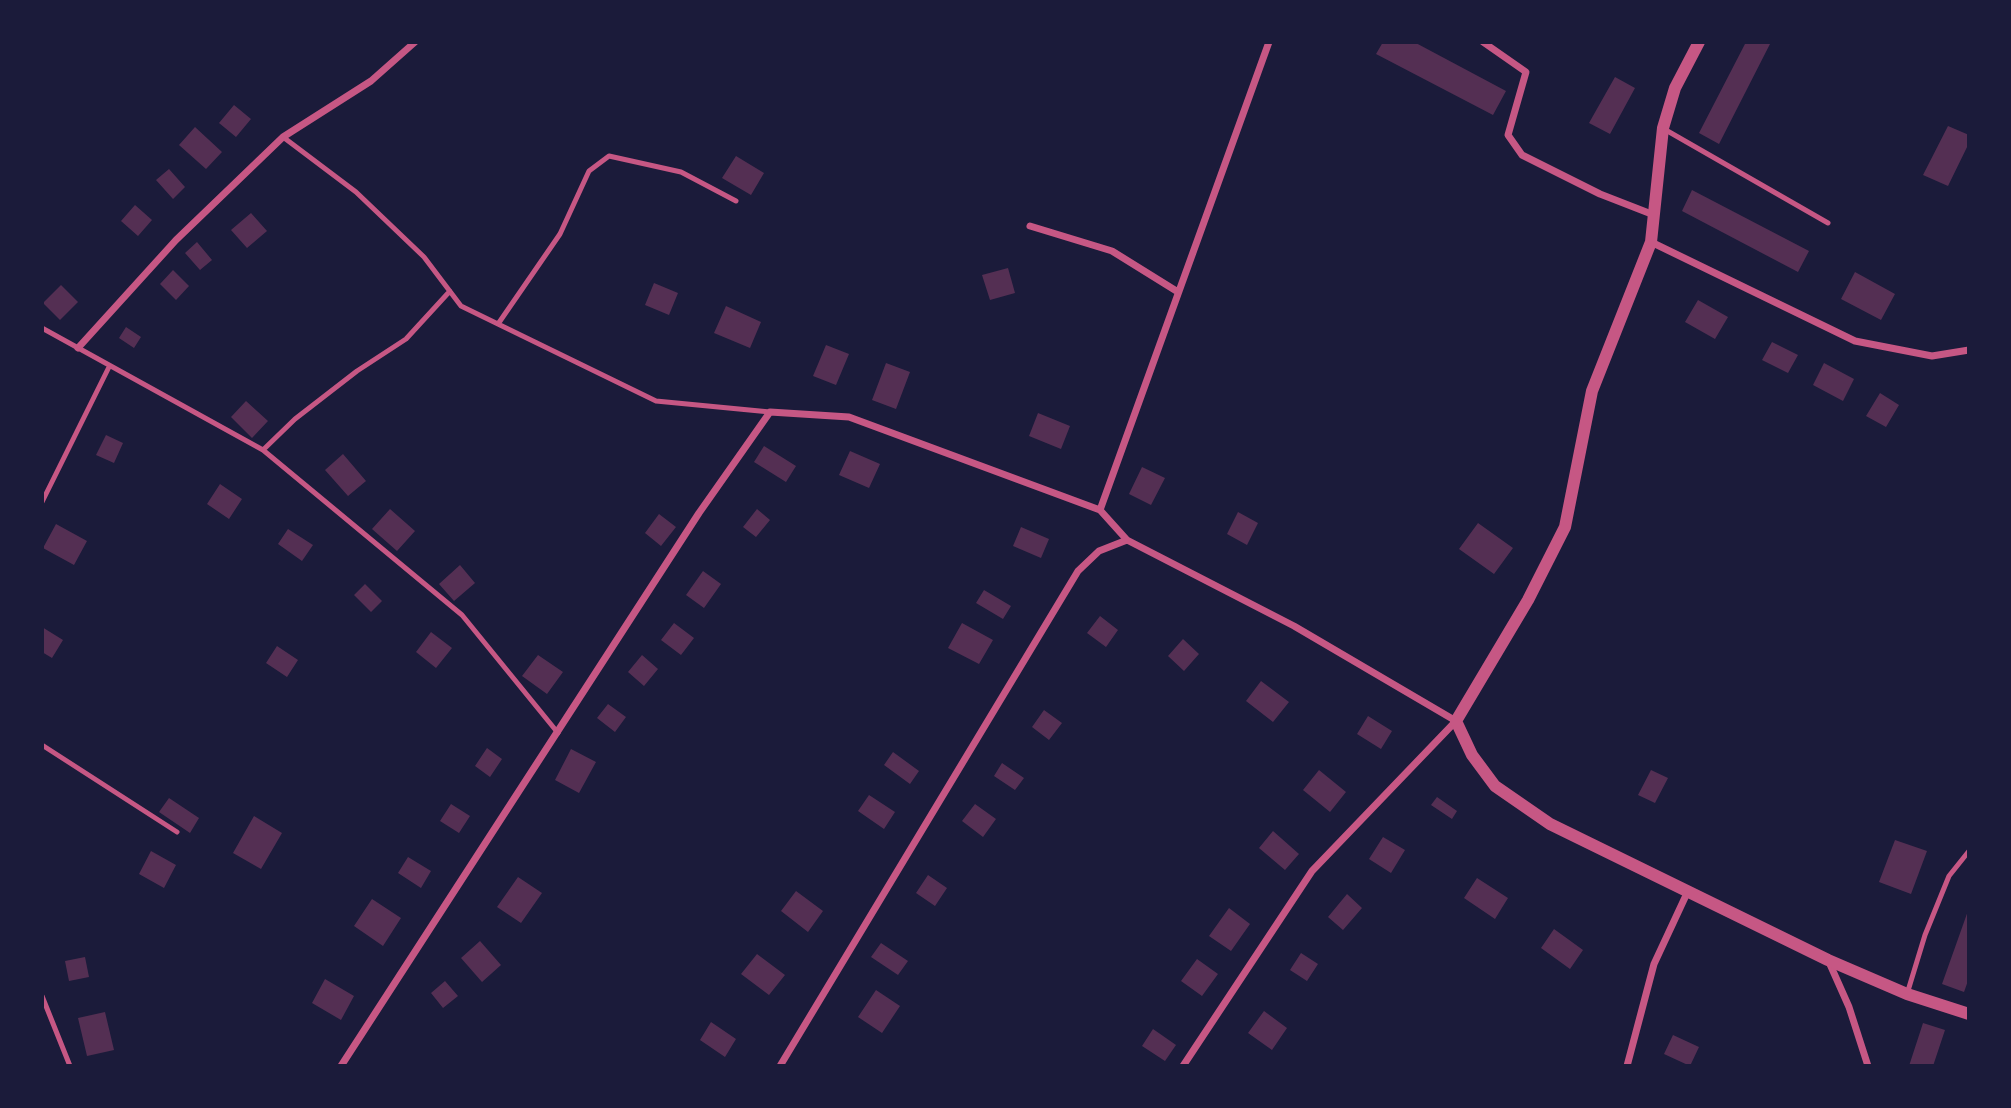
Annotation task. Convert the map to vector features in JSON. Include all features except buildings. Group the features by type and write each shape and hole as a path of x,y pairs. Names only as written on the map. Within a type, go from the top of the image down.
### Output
{"street":[{"path":"78,348 176,240 283,137 371,81 415,42"},
{"path":"1100,510 1269,42"},
{"path":"1483,42 1526,72 1508,135 1522,155 1600,194 1654,215"},
{"path":"1183,1066 1312,871 1456,721 1528,600 1565,527 1592,391 1651,242 1662,128 1675,88 1699,42"},
{"path":"1030,226 1112,251 1178,292"},
{"path":"1651,242 1855,341 1932,356 1969,350"},
{"path":"341,1066 699,513 770,412 849,417 1100,510 1127,540 1294,626 1456,721 1472,755 1495,786 1550,824 1828,960 1907,994 1969,1014"},
{"path":"780,1066 1078,571 1099,551 1127,540"},
{"path":"1627,1066 1654,964 1688,891"},
{"path":"1828,960 1849,1006 1868,1066"}],"lane":[{"path":"1662,128 1829,223"},
{"path":"283,137 356,192 424,257 461,306 656,401 770,412"},
{"path":"498,324 560,234 589,171 609,156 681,172 736,201"},
{"path":"263,450 316,403 406,339 450,291"},
{"path":"42,328 263,450 462,615 558,733"},
{"path":"42,502 110,367"},
{"path":"42,745 177,832"},
{"path":"1907,994 1924,935 1948,876 1969,851"},
{"path":"42,996 70,1066"}]}
